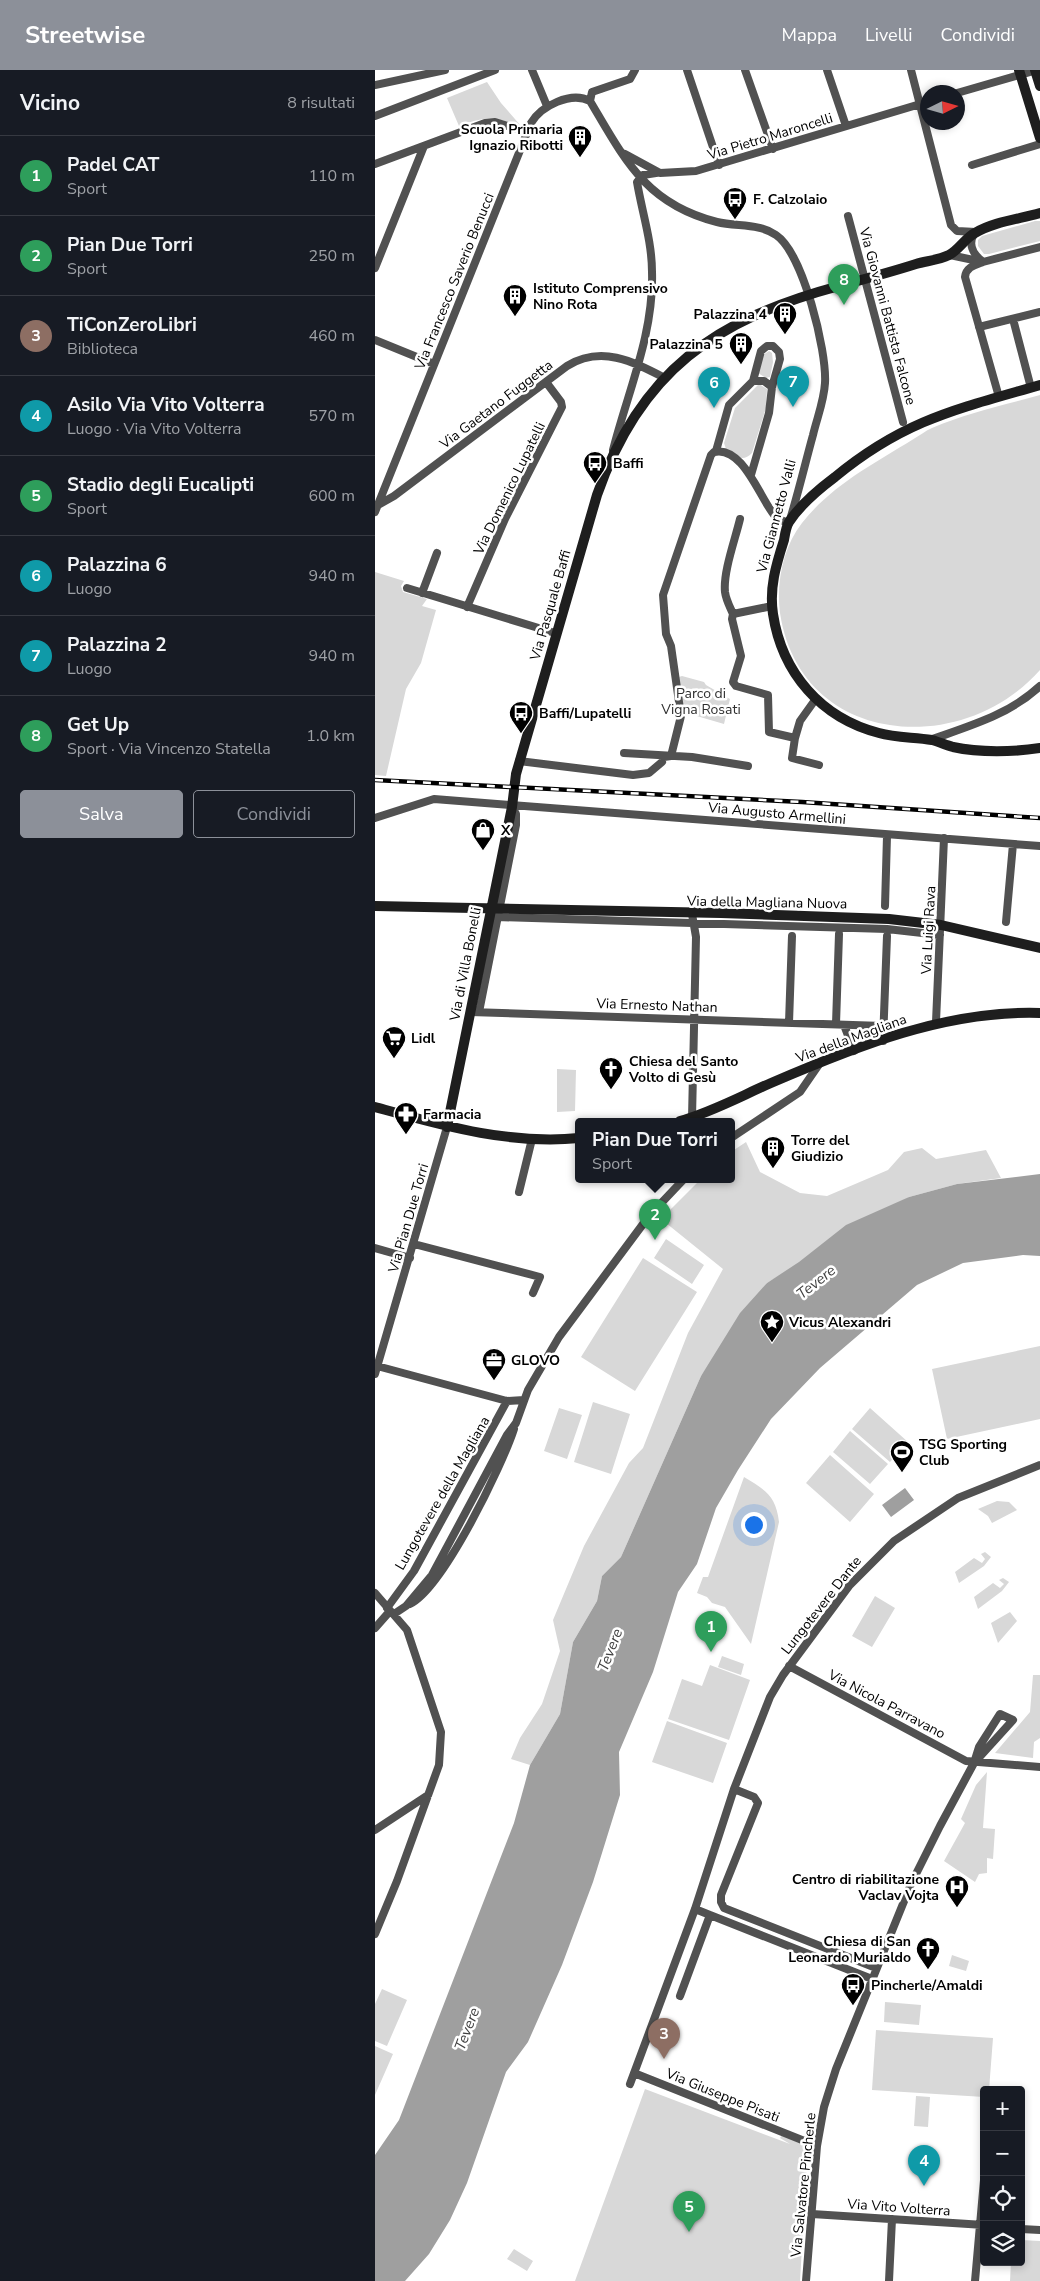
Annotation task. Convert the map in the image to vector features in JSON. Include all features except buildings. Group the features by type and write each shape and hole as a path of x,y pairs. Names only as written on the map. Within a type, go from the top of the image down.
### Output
{"street":[{"path":"375,86 445,70"},
{"path":"375,116 475,74 495,70"},
{"path":"532,70 547,106 575,98 591,101 592,92 630,79 635,70"},
{"path":"687,70 719,165"},
{"path":"745,70 773,148"},
{"path":"827,70 846,126"},
{"path":"911,70 918,105 951,225 957,231 976,232 1040,214"},
{"path":"965,90 1020,72 1036,70 1040,86"},
{"path":"1020,72 1040,138"},
{"name":"Via Giannetto Valli","path":"591,101 622,152 651,190 679,208 697,216 723,223 756,227 776,234 797,261 808,294 823,358 825,383 789,523 774,572 772,606 777,632 790,667 815,700 839,717 863,728 889,735 930,740 995,716 1020,702 1040,686"},
{"name":"Via Pietro Maroncelli","path":"640,178 647,174 692,172 719,165 918,105"},
{"name":"Via Francesco Saverio Benucci","path":"376,508 527,132 537,115 547,106"},
{"path":"375,164 489,122 527,132"},
{"path":"972,165 1040,144"},
{"path":"375,268 424,146"},
{"path":"622,152 660,173"},
{"path":"611,459 638,366 650,315 653,273 650,244 637,184 640,178"},
{"path":"641,197 651,190"},
{"name":"Via Giovanni Battista Falcone","path":"848,216 903,422"},
{"path":"950,255 976,232"},
{"path":"976,232 971,241 973,250 983,262"},
{"path":"999,397 965,275 970,268 983,262 1040,247"},
{"path":"950,255 983,262"},
{"name":"Via Pasquale Baffi","path":"519,761 555,633 597,496 611,459 636,414 665,378 701,346 727,328 759,312 808,294 950,255"},
{"path":"979,327 1040,312"},
{"path":"716,451 722,451 731,457 751,475 775,516 789,523 824,485 891,437 942,414 1036,386 1013,319"},
{"path":"375,340 434,364"},
{"path":"519,761 633,776 649,773 666,758 681,716 671,646 666,634 663,595 711,455 716,451 729,405 753,381 760,353 767,346 773,346 780,356 772,387 769,412 751,475"},
{"name":"Via Gaetano Fuggetta","path":"376,508 571,364 590,356 610,356 665,378"},
{"path":"753,381 764,381 772,387"},
{"name":"Via Domenico Lupatelli","path":"467,607 505,519 561,407 561,402 546,382"},
{"path":"740,520 725,580 725,593 733,614 732,619 741,656 733,682 736,686 768,695 769,732 795,738"},
{"path":"421,593 437,553"},
{"path":"407,588 555,633"},
{"path":"733,614 772,606"},
{"path":"815,700 800,721 792,758 819,764"},
{"path":"930,740 965,748 1017,750 1040,748"},
{"path":"624,753 748,766"},
{"name":"Via di Villa Bonelli","path":"447,1127 475,1012 495,911 519,761"},
{"name":"Via Augusto Armellini","path":"375,818 431,799 512,807 705,819 887,836 944,838 1040,846"},
{"path":"885,906 887,836"},
{"name":"Via Luigi Rava","path":"936,1022 944,838"},
{"path":"1006,922 1013,844"},
{"name":"Via della Magliana Nuova","path":"375,906 495,911 694,924 715,923 940,930"},
{"name":"Via della Magliana Nuova","path":"495,911 721,913 889,919 1040,948"},
{"path":"692,914 696,937 692,1118"},
{"path":"839,934 840,1025 853,1051"},
{"path":"789,1022 792,936"},
{"path":"883,1041 887,936"},
{"name":"Via Ernesto Nathan","path":"475,1012 883,1026"},
{"name":"Via della Magliana","path":"692,1118 820,1063 936,1022 980,1015 1040,1013"},
{"path":"735,1135 800,1092 820,1063"},
{"path":"375,1106 447,1127 532,1139 575,1138"},
{"name":"Via Pian Due Torri","path":"376,1366 410,1258 447,1127"},
{"path":"519,1192 532,1139"},
{"name":"Lungotevere della Magliana","path":"390,1611 406,1606 432,1574 507,1435 516,1423 524,1400 559,1337 649,1216 680,1183"},
{"path":"414,1244 540,1277 533,1293"},
{"path":"375,1248 410,1258"},
{"path":"376,1366 507,1402 524,1400"},
{"name":"Lungotevere della Magliana","path":"375,1628 390,1611 414,1571 507,1402"},
{"name":"Lungotevere Dante","path":"629,2084 695,1909 734,1789 770,1698 789,1666 849,1586 880,1553 901,1535 959,1498 1040,1465"},
{"path":"375,1593 407,1630 441,1732 439,1765 397,1881 375,1934"},
{"name":"Via Nicola Parravano","path":"789,1666 966,1760 975,1763"},
{"path":"1000,1714 1013,1720 987,1750 975,1763 979,1747 1000,1714"},
{"path":"975,1763 1040,1767"},
{"name":"Via Salvatore Pincherle","path":"806,2281 817,2146 822,2115 831,2084 911,1884 975,1763"},
{"path":"734,1789 754,1798 758,1803 721,1895 723,1906 876,1968"},
{"path":"375,1830 428,1795"},
{"path":"695,1909 872,1979"},
{"path":"679,1996 711,1915"},
{"path":"801,1950 805,1940"},
{"name":"Via Giuseppe Pisati","path":"634,2073 817,2146"},
{"name":"Via Vito Volterra","path":"812,2214 980,2225"},
{"path":"889,2281 892,2219"},
{"path":"1025,2229 1040,2230"},
{"path":"975,2281 980,2241"}],"green space":[{"path":"487,82 501,103 521,126 497,119 483,119 459,126 447,98"},
{"path":"1040,221 1040,241 989,254 984,254 978,246 978,240 982,236"},
{"path":"769,351 772,353 773,362 770,377 766,378 758,373 763,355"},
{"path":"759,384 767,389 766,408 752,453 743,458 737,457 727,452 724,443 735,408"},
{"path":"1040,395 1040,670 1007,699 969,717 928,726 888,725 850,713 818,691 794,657 780,613 779,590 782,566 795,533 813,510 839,487 927,431 972,414"},
{"path":"375,572 404,581 401,586 403,592 427,599 422,606 436,610 421,663 406,689 386,776 375,775"},
{"name":"Parco di Vigna Rosati","path":"682,676 704,682 730,699 724,724 683,712 679,677"},
{"path":"557,1069 576,1070 575,1111 557,1112"},
{"path":"746,1142 760,1172 800,1193 827,1196 888,1170 904,1152 922,1148 936,1159 986,1150 1001,1178 957,1184 909,1197 767,1283 701,1376 621,1557 602,1576 597,1601 573,1642 560,1714 530,1765 511,1759 520,1738 542,1704 560,1651 553,1620 584,1546 629,1463 643,1448 688,1333 723,1269 661,1219 697,1183 735,1183 735,1149"},
{"path":"666,1239 704,1265 692,1284 654,1258"},
{"path":"643,1258 697,1292 635,1391 581,1357"},
{"path":"1040,1346 1040,1419 947,1439 932,1369"},
{"path":"593,1402 630,1414 611,1474 574,1462"},
{"path":"559,1408 582,1415 567,1459 544,1451"},
{"path":"870,1408 908,1442 890,1462 852,1429"},
{"path":"850,1431 888,1464 870,1484 833,1452"},
{"path":"830,1455 874,1494 850,1522 806,1483"},
{"path":"744,1477 764,1490 772,1499 779,1522 751,1644 725,1607 712,1603 707,1597 697,1593 703,1577 708,1577"},
{"path":"997,1501 1009,1502 1017,1510 992,1523 988,1516 978,1509"},
{"path":"985,1552 991,1557 984,1566 959,1583 955,1572 974,1558 982,1563 985,1559 981,1554"},
{"path":"1003,1578 1009,1582 1002,1591 978,1609 974,1597 993,1583 1000,1588 1004,1584 999,1580"},
{"path":"875,1596 895,1608 872,1647 852,1636"},
{"path":"1010,1612 1017,1621 998,1643 991,1623"},
{"path":"722,1656 744,1664 741,1675 718,1667"},
{"path":"710,1665 750,1680 729,1740 668,1719 682,1679 702,1686"},
{"path":"1033,1675 1040,1675 1040,1738 1034,1742 1033,1758 995,1753 1030,1712"},
{"path":"667,1721 727,1743 713,1783 652,1762"},
{"path":"987,1772 983,1828 995,1829 993,1859 987,1858 987,1873 979,1874 975,1882 944,1861 965,1823 961,1819 976,1785"},
{"path":"952,1955 969,1961 966,1971 949,1966"},
{"path":"382,1989 407,2000 387,2046 375,2041 375,2004"},
{"path":"885,2002 921,2005 919,2025 884,2022"},
{"path":"876,2030 993,2038 989,2086 980,2086 980,2097 872,2090"},
{"path":"375,2046 393,2054 375,2095"},
{"path":"645,2089 790,2144 780,2138 782,2135 808,2147 800,2281 575,2281"},
{"path":"916,2096 930,2097 928,2127 914,2126"},
{"path":"1025,2240 1040,2241 1040,2281 1010,2281 1011,2266 1025,2266"},
{"path":"514,2249 533,2261 527,2271 507,2259"}],"water":[{"name":"Tevere","path":"1040,1174 1040,1256 1023,1255 963,1263 917,1285 820,1368 771,1419 738,1470 716,1508 697,1564 678,1592 653,1672 619,1752 620,1795 593,1882 562,1965 528,2042 506,2072 467,2183 450,2220 429,2254 405,2281 375,2281 375,2155 399,2120 514,1823 530,1765 560,1714 573,1642 597,1601 602,1576 621,1557 701,1376 740,1313 767,1283 799,1262 846,1225 909,1197 957,1184"},
{"path":"905,1488 914,1500 891,1517 882,1505"}],"railway":[{"path":"375,780 802,802 1040,818"}],"place":[{"name":"Scuola Primaria Ignazio Ribotti","path":"580,158"},
{"name":"F. Calzolaio","path":"735,220"},
{"name":"Get Up","path":"844,305"},
{"name":"Istituto Comprensivo Nino Rota","path":"515,317"},
{"name":"Palazzina 4","path":"785,335"},
{"name":"Palazzina 5","path":"741,365"},
{"name":"Palazzina 2","path":"793,407"},
{"name":"Palazzina 6","path":"714,408"},
{"name":"Baffi","path":"595,484"},
{"name":"Baffi/Lupatelli","path":"521,734"},
{"name":"X","path":"483,851"},
{"name":"Lidl","path":"394,1059"},
{"name":"Chiesa del Santo Volto di Gesù","path":"611,1090"},
{"name":"Farmacia","path":"406,1135"},
{"name":"Torre del Giudizio","path":"773,1169"},
{"name":"Pian Due Torri","path":"655,1240"},
{"name":"Vicus Alexandri","path":"772,1343"},
{"name":"GLOVO","path":"494,1381"},
{"name":"TSG Sporting Club","path":"902,1473"},
{"name":"Padel CAT","path":"711,1652"},
{"name":"Centro di riabilitazione Vaclav Vojta","path":"957,1908"},
{"name":"Chiesa di San Leonardo Murialdo","path":"928,1970"},
{"name":"Pincherle/Amaldi","path":"853,2006"},
{"name":"TiConZeroLibri","path":"664,2059"},
{"name":"Asilo Via Vito Volterra","path":"924,2186"},
{"name":"Stadio degli Eucalipti","path":"689,2232"}]}
